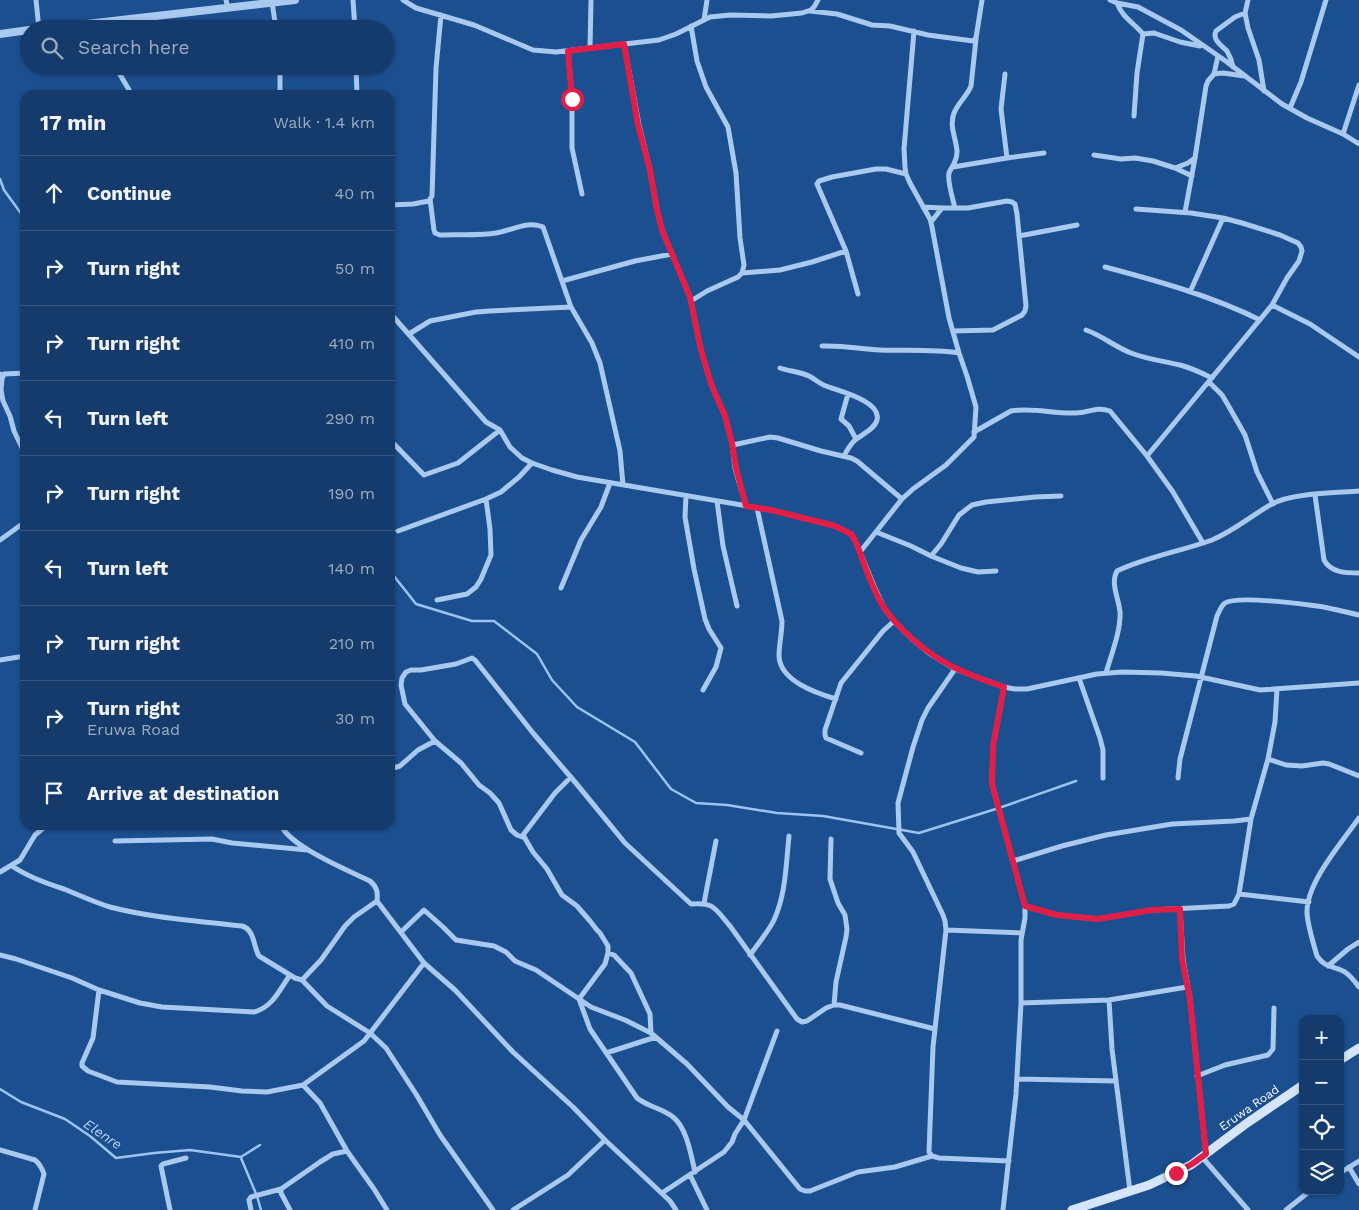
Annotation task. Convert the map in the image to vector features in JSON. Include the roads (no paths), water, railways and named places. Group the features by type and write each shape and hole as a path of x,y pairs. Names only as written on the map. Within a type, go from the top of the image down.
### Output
{"main road":[{"path":"1344,1057 1359,1048"},
{"name":"Eruwa Road","path":"1072,1210 1091,1208 1176,1173 1192,1164 1299,1088"}],"street":[{"path":"36,0 39,20"},
{"path":"130,20 227,4 292,0"},
{"path":"353,0 354,20"},
{"path":"403,0 416,8 474,25 533,50 556,52 659,40 676,34 710,17 730,15 771,16 802,13 814,7 818,0"},
{"path":"590,48 591,0"},
{"path":"704,20 707,0"},
{"path":"954,208 948,176 955,162 957,151 952,121 954,112 969,92 971,86 982,0"},
{"path":"1110,0 1138,7 1181,30 1290,108 1359,144"},
{"path":"1248,0 1245,13 1259,60 1264,91"},
{"path":"1290,108 1301,82 1326,0"},
{"path":"272,2 275,20"},
{"path":"1117,3 1123,14 1143,34 1134,116"},
{"path":"808,11 837,14 872,25 890,26 969,41 973,41 976,38"},
{"path":"1234,67 1228,52 1217,41 1214,34 1235,17 1245,13"},
{"path":"441,15 436,68 432,196 430,199 435,233 496,233 523,226 539,225 543,227 571,307 592,343 600,363 620,451 623,485"},
{"path":"690,26 697,61 706,87 728,127 736,173 740,238 744,265 742,273 738,277 707,291 691,301"},
{"path":"0,34 20,31"},
{"path":"860,552 902,499 946,464 974,437 976,407 958,353 931,222 906,174 904,149 914,31"},
{"path":"1143,34 1154,33 1180,42 1203,46"},
{"path":"624,44 638,125 650,170 662,230 691,301 701,350 711,384 725,416 746,506"},
{"path":"568,51 572,99 572,148 582,194"},
{"path":"1185,212 1206,86 1214,74 1218,56"},
{"path":"1214,74 1223,73 1245,76"},
{"path":"1005,74 1001,110 1007,158"},
{"path":"120,75 129,90"},
{"path":"280,75 280,90"},
{"path":"356,75 357,90"},
{"path":"1343,134 1359,85"},
{"path":"953,167 1044,153"},
{"path":"1094,155 1121,160 1143,159 1175,168 1192,176"},
{"path":"1175,168 1195,158"},
{"path":"858,294 846,251 817,184 819,181 832,177 876,170 886,169 906,174"},
{"path":"395,205 413,204 429,201 430,199"},
{"path":"923,207 968,208 1007,201 1015,204 1018,214 1025,311 1022,315 993,330 953,331"},
{"path":"931,222 942,208"},
{"path":"1136,209 1185,212 1242,222 1298,243 1302,252 1299,262 1287,278 1272,305 1147,456"},
{"path":"1190,292 1223,218"},
{"path":"1019,236 1077,225"},
{"path":"742,273 780,270 846,251"},
{"path":"562,281 672,254"},
{"path":"1105,267 1153,279 1239,309 1260,320"},
{"path":"1272,305 1310,324 1359,357"},
{"path":"409,334 430,322 476,312 571,307"},
{"path":"395,319 486,422 500,430 510,447 522,458 532,463 577,477 757,508 835,526 851,534 884,608 912,640 955,669 1004,687 1016,689 1026,689 1106,673 1122,672 1202,677 1252,688 1277,689 1359,683"},
{"path":"1086,330 1097,334 1130,353 1180,365 1197,371 1211,380 1245,435 1257,472 1272,504"},
{"path":"822,346 837,345 879,350 958,353"},
{"path":"780,368 811,377 824,385 862,399 870,405 877,415 876,422 848,447 844,456"},
{"path":"20,373 7,373 1,376 1,390 4,401 12,427 20,444"},
{"path":"848,394 841,418 849,426 856,439"},
{"path":"974,432 1016,410 1075,413 1098,408 1110,411 1147,456 1173,492 1203,543"},
{"path":"395,445 424,475 458,463 500,430"},
{"path":"732,445 770,437 844,456 857,461 902,499"},
{"path":"398,531 501,492 532,463"},
{"path":"561,588 581,540 600,507 610,483"},
{"path":"1106,673 1120,616 1114,585 1117,571 1216,538 1272,504 1284,499 1359,491"},
{"path":"1315,495 1324,560 1332,569 1359,573"},
{"path":"686,496 685,517 705,619 721,648 716,667 703,690"},
{"path":"931,556 941,544 959,514 972,505 1035,497 1061,496"},
{"path":"436,600 467,594 476,587 481,579 491,555 486,499"},
{"path":"717,501 723,546 737,606"},
{"path":"757,508 782,621 779,658 781,666 785,672 800,684 821,695 836,699"},
{"path":"0,540 20,526"},
{"path":"876,532 961,568 978,572 996,571"},
{"path":"1178,778 1180,759 1217,616 1225,604 1232,600 1242,599 1318,606 1359,615"},
{"path":"861,753 826,738 825,735 841,683 894,620"},
{"path":"0,660 20,657"},
{"path":"525,838 511,830 499,803 479,785 461,763 435,741 405,704 401,685 402,678 406,672 456,664 472,658 475,660 625,843 690,904 704,903 711,905 718,912 797,1019 802,1022 807,1021 818,1012 840,1004 935,1029"},
{"path":"932,1156 929,1152 929,1141 933,1047 946,930 943,914 913,852 900,835 898,803 922,720 955,669"},
{"path":"1079,678 1103,750 1103,778"},
{"path":"1003,1210 1017,1079 1021,1003 1021,940 1025,918 1025,906 992,784 993,746 1004,687"},
{"path":"1025,906 1057,915 1098,919 1152,910 1229,906 1234,904 1239,894 1251,819 1268,759 1275,722 1277,689"},
{"path":"395,768 400,766 418,750 435,741"},
{"path":"1268,759 1286,765 1329,764 1359,776"},
{"path":"571,777 555,793 523,835 533,852 547,869 562,895 577,906 600,932 608,946 605,964 579,999"},
{"path":"1359,818 1320,873 1312,889 1307,912 1317,956 1321,962 1346,972 1359,987"},
{"path":"1012,862 1106,834 1172,824 1251,819"},
{"path":"0,872 20,860 35,835 42,830"},
{"path":"283,830 307,850 370,881 378,892 377,900 424,963 455,990 512,1052 573,1107 604,1140 670,1201 676,1210"},
{"path":"750,955 775,918 782,892 789,836"},
{"path":"116,842 212,839 232,843 307,850"},
{"path":"831,839 830,880 838,903 845,915 847,929 836,982 834,1005"},
{"path":"704,903 716,841"},
{"path":"12,866 40,881 110,907 171,918 248,928 259,956 302,980 327,1006 370,1033 386,1048 440,1135 493,1210"},
{"path":"1239,894 1308,902"},
{"path":"302,980 321,960 345,926 377,900"},
{"path":"1180,909 1182,959 1188,988 1204,1155 1248,1210"},
{"path":"401,932 424,910 456,940 494,946 506,952 515,961 536,970 591,1007 626,1020 653,1035 687,1064 728,1107 744,1120 800,1189 805,1191 810,1191 858,1172 895,1166 932,1156 939,1158 1008,1161"},
{"path":"946,930 1022,933"},
{"path":"1328,966 1359,942"},
{"path":"608,953 614,955 631,973 650,1014 653,1035"},
{"path":"0,955 72,978 99,990 140,1003 162,1007 254,1012 261,1010 271,1002 290,975"},
{"path":"99,990 93,1038 82,1063 82,1066 88,1071 117,1082 266,1092 303,1085 358,1045 370,1033 424,963"},
{"path":"1021,1003 1109,1000 1188,988"},
{"path":"579,999 590,1029 638,1098 644,1103 673,1116 678,1122 689,1147 692,1173 707,1210"},
{"path":"1109,1000 1112,1049 1130,1191"},
{"path":"1197,1076 1225,1065 1271,1053 1273,1049 1274,1008"},
{"path":"662,1194 724,1152 732,1142 744,1120 777,1031"},
{"path":"606,1053 653,1035"},
{"path":"1017,1079 1116,1081"},
{"path":"303,1085 320,1104 347,1151 387,1210"},
{"path":"513,1210 568,1175 604,1140"},
{"path":"0,1150 35,1160 42,1169 44,1174 35,1210"},
{"path":"251,1210 249,1200 251,1197 282,1189 333,1154 347,1151"},
{"path":"170,1210 161,1166 186,1158"},
{"path":"1344,1170 1359,1161"},
{"path":"1349,1167 1359,1184"},
{"path":"282,1189 281,1193 290,1210"},
{"path":"1286,1210 1305,1195"}],"waterway":[{"path":"0,179 4,190 20,212"},
{"path":"395,577 416,604 472,621 494,621 537,654 552,680 577,707 635,742 671,789 696,803 727,805 777,813 823,816 919,833 1076,781"},
{"name":"Elenre","path":"0,1089 21,1102 65,1119 90,1136 116,1158 190,1150 241,1157 260,1145"},
{"path":"241,1158 261,1210"}]}
